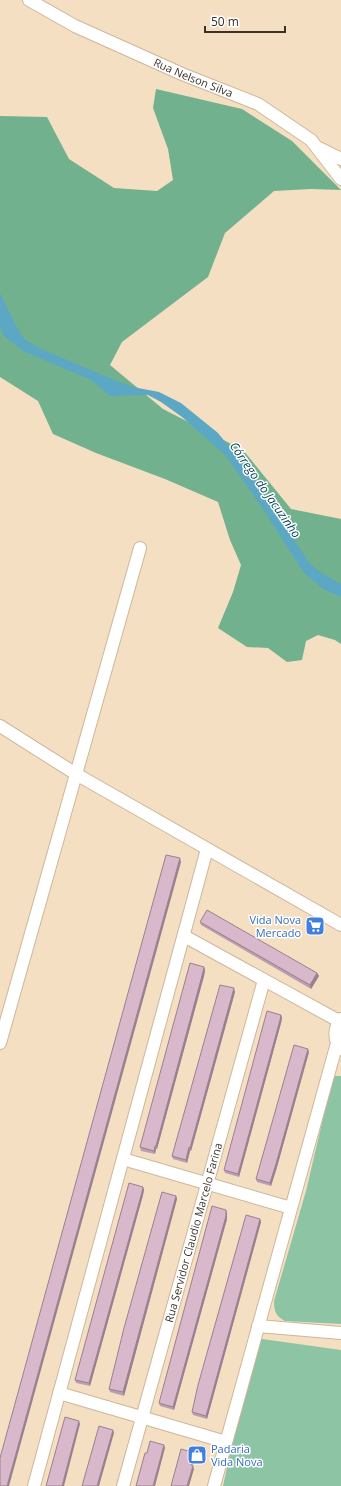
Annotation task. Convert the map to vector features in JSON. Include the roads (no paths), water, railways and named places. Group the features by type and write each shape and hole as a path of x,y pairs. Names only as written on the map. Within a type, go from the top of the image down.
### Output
{"street":[{"name":"Rua Nelson Silva","path":"29,0 75,26 182,74 258,104 311,140 341,179"},
{"path":"314,145 341,159"},
{"path":"0,1043 140,548"},
{"path":"0,726 76,774 341,925"},
{"path":"34,1486 207,850"},
{"path":"184,936 340,1020 336,1027 335,1034 339,1046 291,1208 214,1486"},
{"name":"Rua Servidor Claudio Marcelo Farina","path":"123,1486 264,980"},
{"path":"123,1159 291,1208"},
{"path":"258,1326 341,1333"},
{"path":"60,1393 226,1442"}],"water":[{"path":"0,293 24,339 41,349 119,382 133,387 159,392 181,403 218,433 252,475 310,564 320,572 341,584 341,597 323,589 304,573 259,503 225,455 182,417 148,395 110,396 91,380 23,351 3,335 0,326"}],"place":[{"name":"Vida Nova Mercado","path":"315,926"},
{"name":"Padaria Vida Nova","path":"197,1455"}],"water label":[{"name":"Córrego do Jacuzinho","path":"265,490"}]}
